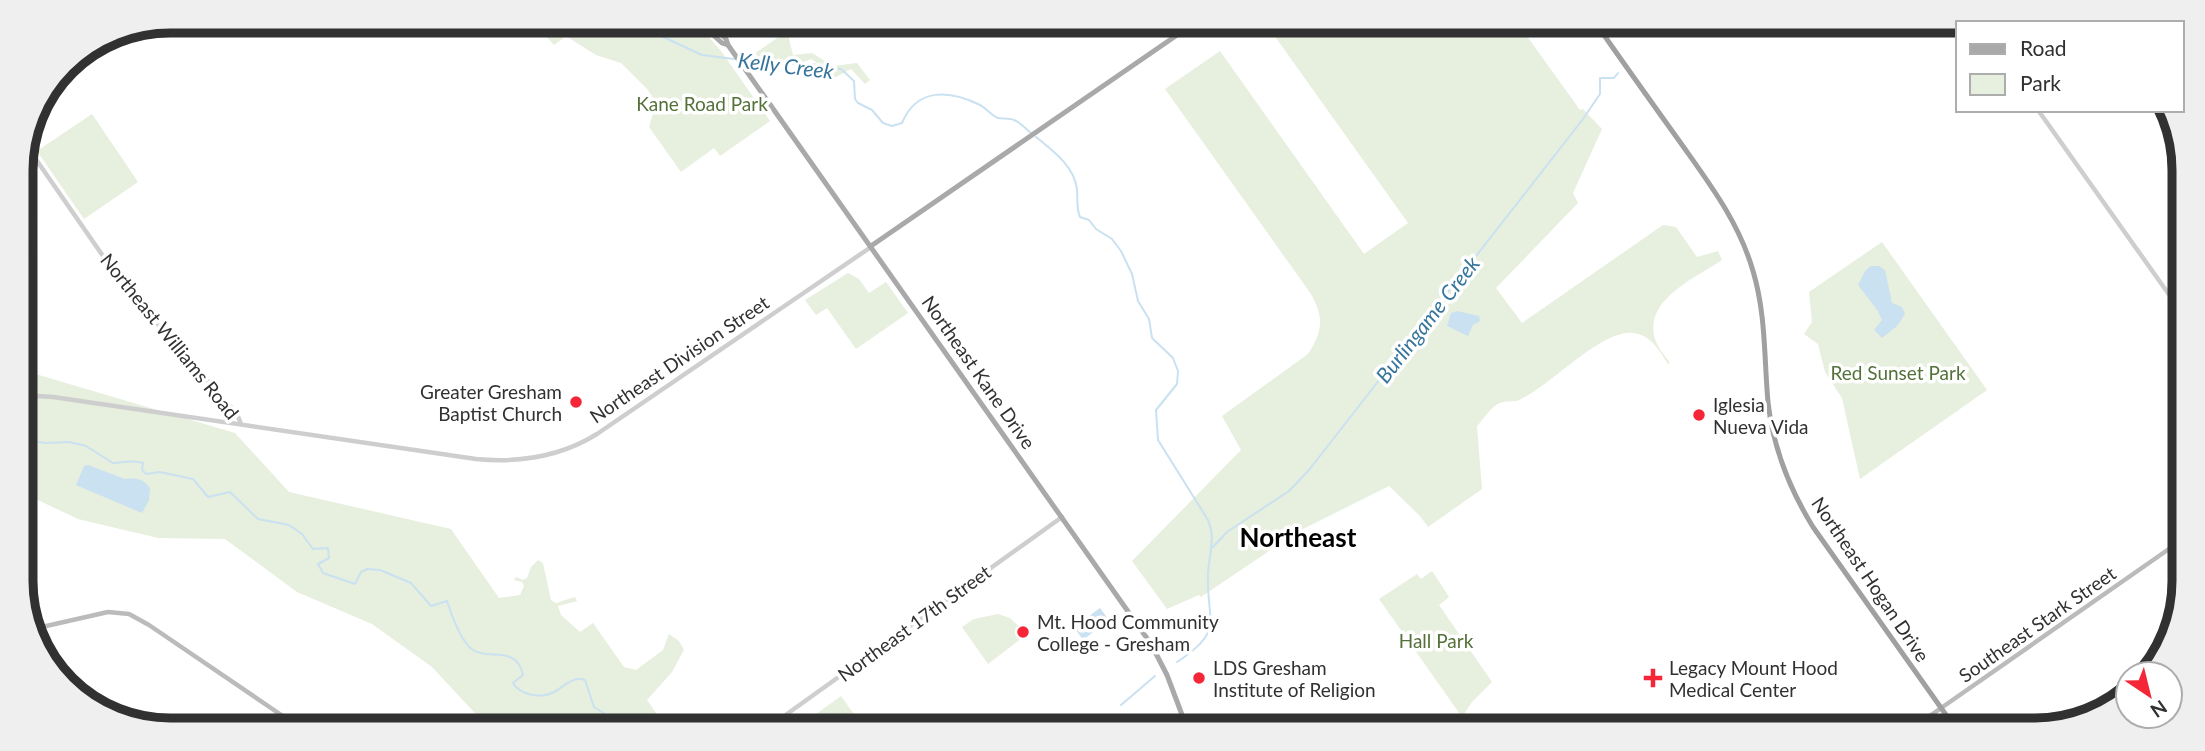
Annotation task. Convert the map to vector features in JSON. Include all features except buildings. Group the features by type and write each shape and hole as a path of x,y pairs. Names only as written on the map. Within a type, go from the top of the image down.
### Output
{"highway":[{"name":"Northeast Hogan Drive","path":"1603,33 1716,193 1742,239 1760,299 1773,432 1796,498 1813,527 1947,717"}],"main road":[{"name":"Northeast Division Street","path":"871,246 1179,33"},
{"name":"Northeast Kane Drive","path":"712,34 728,45"},
{"name":"Northeast Kane Drive","path":"721,34 1155,651 1175,692 1183,717"},
{"name":"Southeast Stark Street","path":"1928,717 2172,547"},
{"path":"42,627 102,613 129,614 286,718"}],"street":[{"path":"2039,112 2172,299"},
{"name":"Northeast Williams Road","path":"34,157 121,282 237,414 242,425"},
{"name":"Northeast Division Street","path":"33,397 45,396 103,404 484,460 545,456 576,445 603,430 871,246"},
{"name":"Northeast 17th Street","path":"782,718 1062,517"}],"green space":[{"path":"1273,33 1525,33 1580,110 1583,109 1602,129 1573,193 1578,203 1496,288 1522,323 1663,225 1676,227 1697,257 1718,251 1722,260 1674,292 1657,313 1653,325 1655,339 1670,363 1668,364 1654,344 1645,337 1633,333 1620,334 1592,349 1533,392 1519,400 1502,402 1493,407 1477,426 1482,489 1428,527 1389,486 1297,532 1201,597 1199,595 1167,609 1132,561 1241,450 1222,416 1308,354 1317,339 1320,317 1311,294 1165,89 1220,51 1364,254 1408,223"},
{"name":"Kane Road Park","path":"544,34 705,34 721,51 770,121 720,156 714,148 681,172 649,127 656,104 648,90 621,63 596,55 566,36 554,45"},
{"path":"783,34 788,34 793,55 812,53 833,66 857,63 870,80 865,84 851,69 834,78 830,71 811,59 797,65 781,60 752,67 747,59"},
{"path":"92,114 138,182 84,219 37,151"},
{"name":"Red Sunset Park","path":"1882,242 1987,390 1860,479 1842,398 1825,372 1818,344 1804,334 1812,322 1809,292"},
{"path":"848,273 859,279 869,293 886,282 908,313 856,349 827,308 816,315 805,300"},
{"path":"33,373 235,433 289,492 451,529 499,598 520,595 524,586 522,582 514,580 516,577 523,580 527,578 531,567 538,560 543,563 551,600 556,603 575,597 577,601 558,606 561,615 580,632 593,623 624,667 636,670 663,650 669,634 679,641 684,650 672,672 647,700 659,718 479,718 432,667 372,624 297,592 225,539 158,538 78,519 33,498"},
{"name":"Hall Park","path":"1432,571 1449,597 1439,605 1492,682 1472,702 1462,717 1379,599 1417,574 1421,579"},
{"path":"998,614 1010,618 1027,634 988,664 962,627 974,619"},
{"path":"841,696 856,718 811,718"}],"water":[{"path":"1871,266 1879,266 1885,270 1892,303 1902,307 1905,314 1897,326 1882,338 1874,330 1882,320 1878,311 1858,285 1865,271"},
{"path":"1457,311 1479,316 1480,321 1473,325 1468,336 1447,326 1451,313"},
{"path":"88,465 125,479 139,479 144,482 150,488 149,500 142,513 76,485 84,466"},
{"path":"1100,608 1109,620 1083,640 1074,627"}],"waterway":[{"name":"Kelly Creek","path":"656,34 702,55 734,59"},
{"name":"Kelly Creek","path":"740,60 770,64 812,64 841,69 854,81 855,99 858,103 872,110 883,123 892,126 902,123 916,103 935,95 946,95 969,100 998,118 1016,121 1031,133"},
{"name":"Burlingame Creek","path":"1213,547 1227,532 1289,491 1309,470 1583,119 1600,94 1600,78 1614,78 1618,73"},
{"name":"Kelly Creek","path":"1036,137 1062,160 1072,173 1080,217 1089,220 1096,229 1112,239 1121,251 1132,274 1138,301 1149,319 1152,338 1173,358 1178,371 1177,384 1156,410 1158,440 1208,520 1212,540 1208,574 1208,632 1192,651 1177,662"},
{"path":"33,441 69,442 86,446 113,463 143,463 142,470 146,474 160,472 193,479 208,497 230,492 258,519 289,525 302,534 313,549 328,548 329,558 318,564 323,573 355,584 361,572 367,569 380,570 411,583 431,606 447,601 464,641 473,650 508,656 519,665 523,675 513,683 516,687 531,695 543,695 554,692 572,680 585,680 594,707 607,718"},
{"name":"Kelly Creek","path":"1121,705 1155,676"}],"place":[{"name":"Greater Gresham Baptist Church","path":"576,402"},
{"name":"Iglesia Nueva Vida","path":"1699,415"},
{"name":"Mt. Hood Community College - Gresham","path":"1023,632"},
{"name":"LDS Gresham Institute of Religion","path":"1199,678"},
{"name":"Legacy Mount Hood Medical Center","path":"1653,678"}],"district":[{"name":"Northeast","path":"1298,537"}]}
